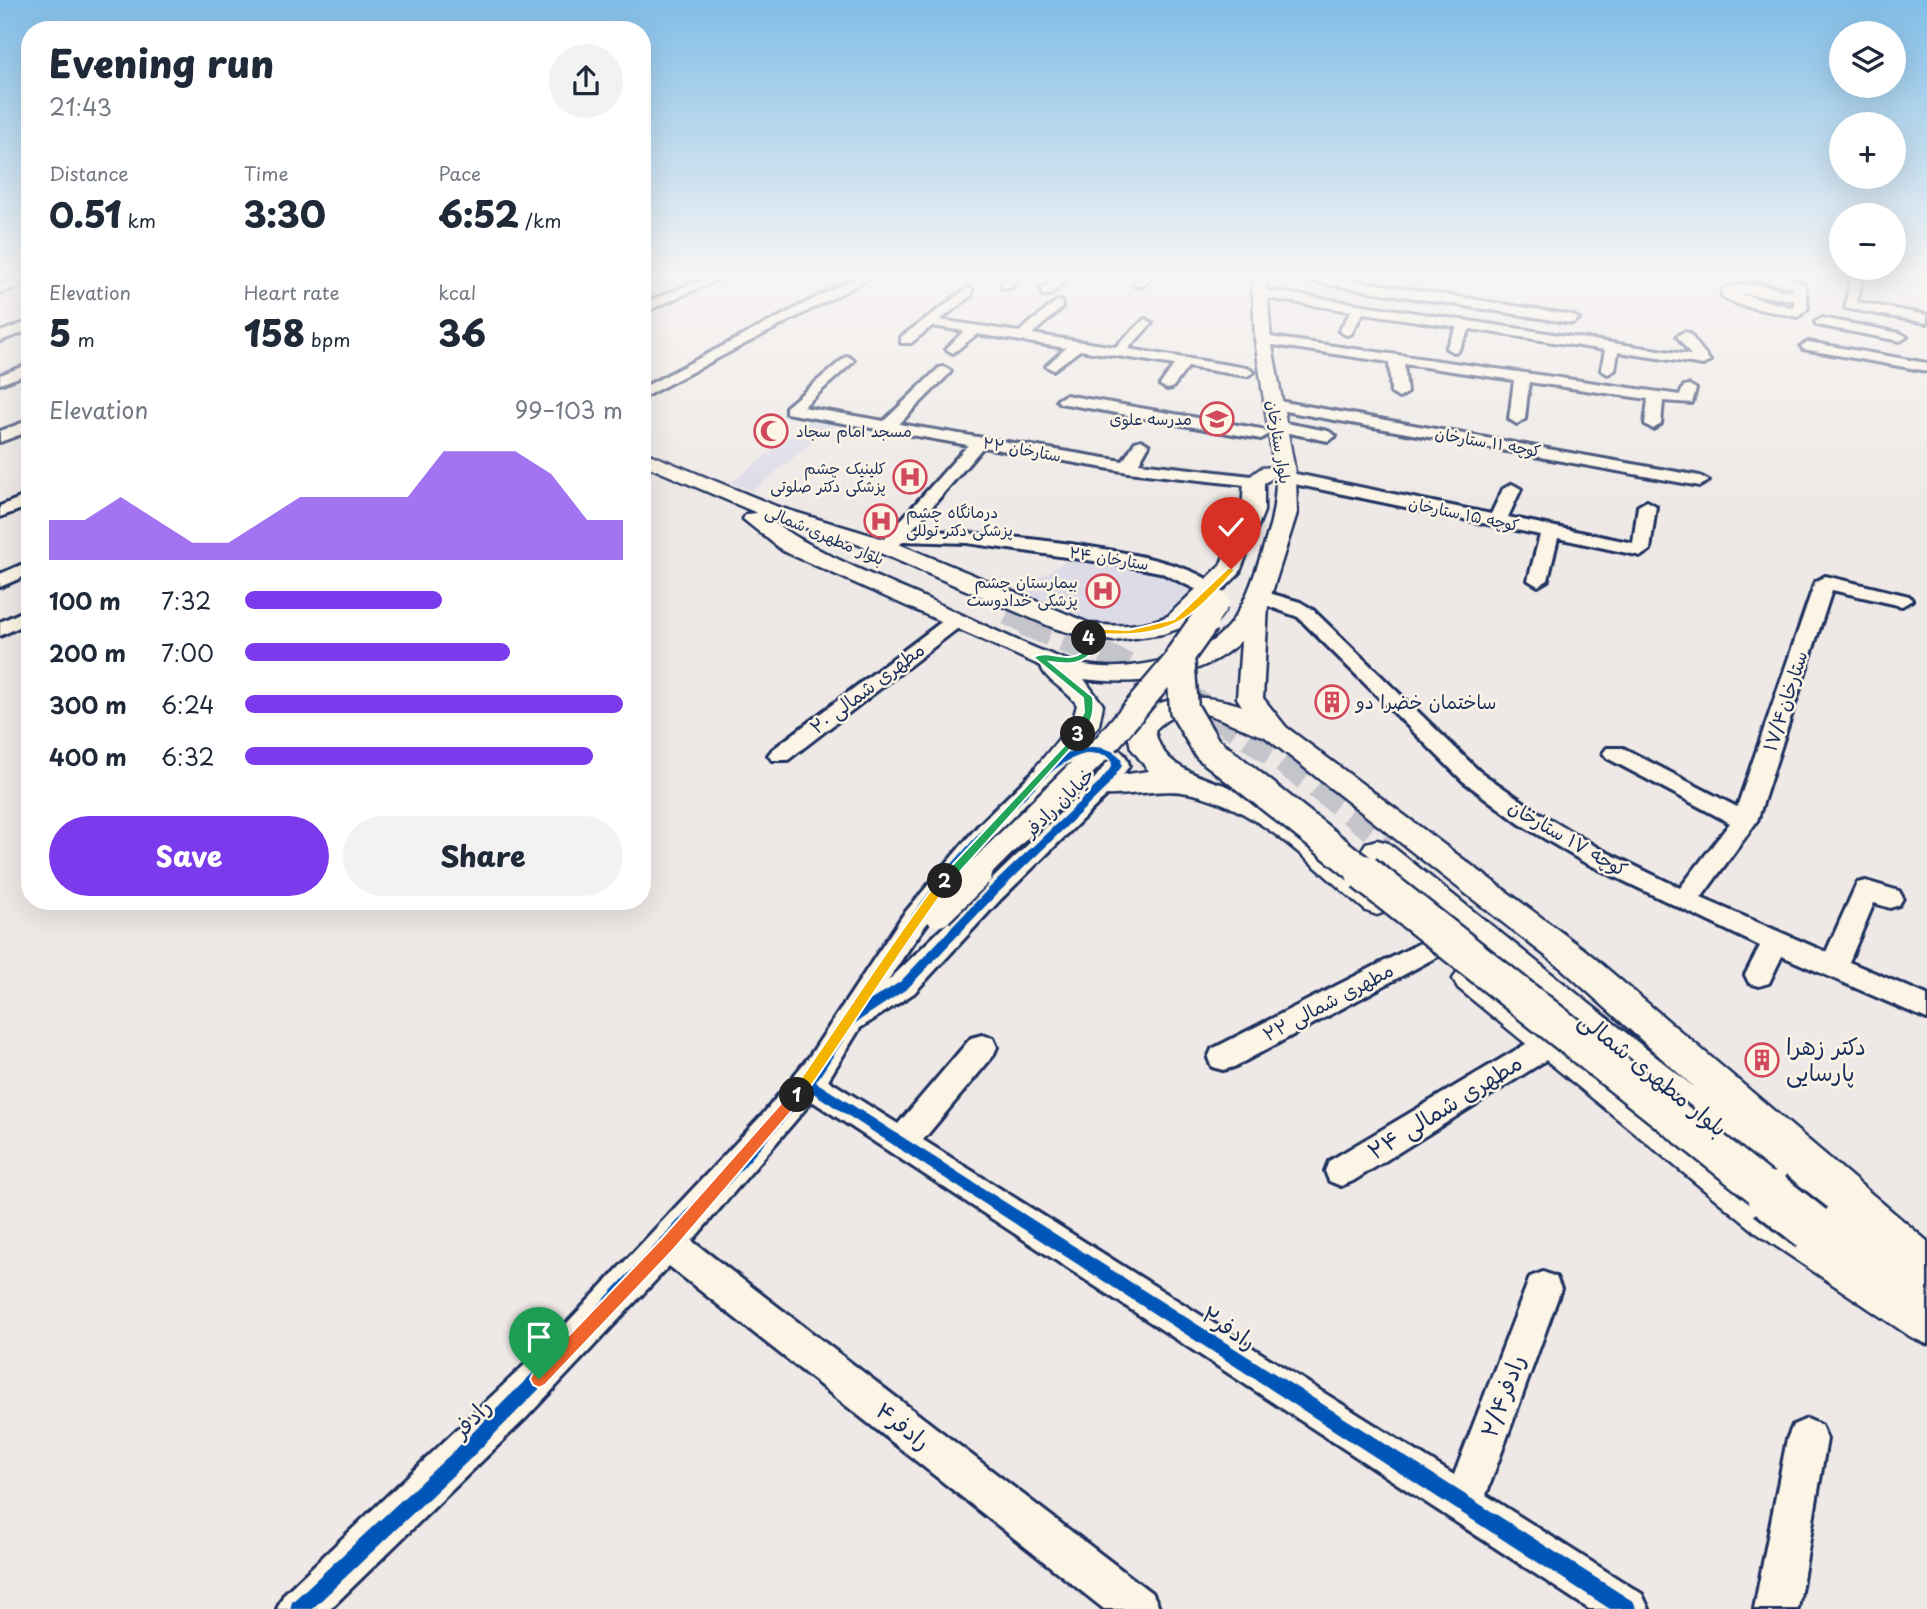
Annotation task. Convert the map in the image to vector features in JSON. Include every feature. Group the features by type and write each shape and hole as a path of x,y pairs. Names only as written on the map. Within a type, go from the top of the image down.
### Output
{"main road":[{"name":"بلوار ستارخان","path":"1246,350 1247,372 1270,431"},
{"name":"بلوار ستارخان","path":"1257,601 1286,513 1269,477 1273,405 1265,350"},
{"name":"بلوار مطهرى شمالى","path":"651,461 762,515 1002,618"},
{"name":"بلوار مطهرى شمالى","path":"651,476 762,515"},
{"path":"1269,477 1231,569 1214,596 1177,639 1184,709 1197,735 1218,758 1350,859 1812,1228 1927,1310"},
{"path":"762,515 893,541 1088,631 1129,632 1177,639"},
{"path":"762,515 791,546 955,621 1072,670 1119,676 1192,664 1237,631 1257,601"},
{"path":"1257,601 1250,698 1276,733"},
{"path":"1038,657 1067,662 1081,659 1090,650 1088,631"},
{"path":"1177,639 1167,637 1168,643 1177,651 1194,654 1219,646"},
{"path":"1038,657 1082,691 1090,705 1085,725 1049,768"},
{"path":"1049,768 1101,737 1185,704 1201,703 1240,713 1276,733 1573,958 1927,1269"},
{"path":"1155,715 1142,730 1142,740 1153,760 1182,778 1237,796 1276,822 1773,1221 1927,1322"},
{"path":"1102,786 1133,780 1171,779 1217,789"},
{"name":"بلوار مطهرى شمالى","path":"1927,1269 1383,846 1927,1300"}],"street":[{"path":"651,389 726,350"},
{"path":"1053,366 1071,350"},
{"path":"1105,350 1247,372"},
{"path":"1342,350 1656,395 1688,394"},
{"path":"1608,370 1612,350"},
{"path":"1626,350 1703,362 1694,350"},
{"path":"1823,350 1884,367 1927,367"},
{"path":"1884,367 1893,350"},
{"path":"1396,357 1399,393"},
{"name":"۲۲ ستارخان","path":"847,360 791,410 1128,467 1269,477"},
{"path":"1167,385 1184,362"},
{"path":"886,428 944,371"},
{"path":"0,380 21,372"},
{"path":"1517,419 1522,376"},
{"path":"1082,383 1061,404 1328,436"},
{"path":"1653,424 1656,395"},
{"name":"کوچه ۱۱ ستارخان","path":"1273,405 1555,453 1700,481"},
{"path":"0,437 21,429"},
{"path":"893,541 979,442"},
{"path":"1128,467 1141,445"},
{"path":"1551,472 1555,453"},
{"name":"کوچه ۱۵ ستارخان","path":"1269,477 1641,550 1647,506"},
{"path":"1497,521 1512,489"},
{"path":"0,512 21,503"},
{"path":"1538,580 1550,532"},
{"name":"۲۴ ستارخان","path":"893,541 967,537 1132,553 1166,567 1214,596"},
{"path":"983,554 1004,542"},
{"path":"0,559 21,565"},
{"path":"0,581 21,571"},
{"name":"ستارخان۱۷/۴","path":"1684,901 1745,821 1825,582 1902,600"},
{"name":"کوچه ۱۷ ستارخان","path":"1257,601 1293,606 1305,613 1471,776 1591,855 1776,943 1927,1008"},
{"path":"0,630 21,619"},
{"name":"۲۰ مطهری شمالی","path":"780,755 955,621"},
{"path":"850,1020 938,911 1105,745 1177,639"},
{"name":"خیابان رادفر","path":"1106,750 1117,762 1102,786 992,892 904,985 850,1020 927,902 979,840 1049,768 1081,752 1106,750"},
{"path":"1615,753 1745,821"},
{"path":"1833,967 1866,890 1889,898"},
{"path":"1759,975 1776,943"},
{"name":"مطهرى شمالى ۲۲","path":"1223,1058 1432,947"},
{"name":"رادفر","path":"299,1609 474,1446 668,1244 807,1083 850,1020"},
{"name":"مطهرى شمالى ۲۴","path":"1341,1171 1549,1043"},
{"path":"901,1143 982,1047"},
{"name":"رادفر۲","path":"807,1083 1628,1609"},
{"name":"رادفر۴","path":"668,1244 1138,1609"},
{"name":"رادفر۲/۴","path":"1463,1503 1543,1289"},
{"path":"1776,1609 1807,1439"}],"shaded area":[{"path":"813,418 836,423 752,491 731,483"},
{"name":"بیمارستان چشم پزشکی خدادوست","path":"1072,557 1161,570 1190,588 1188,594 1166,614 1130,626 1088,622 1015,593"}],"tunnel":[{"path":"1007,614 1029,624"},
{"path":"1025,622 1125,666 1221,718 1286,762 1389,841"}],"cycle path":[{"path":"299,1609 461,1456 566,1351 668,1243 763,1136 820,1066 896,945 930,899 966,854 1005,812 1046,771 1070,755 1100,750 1116,758 1117,766 1102,786 992,892 904,985 850,1020"},
{"path":"808,1083 1627,1609"}],"place":[{"name":"مدرسه علوی","path":"1217,419"},
{"name":"مسجد امام سجاد","path":"771,431"},
{"name":"کلینیک چشم پزشکی دکتر صلوتی","path":"910,477"},
{"name":"درمانگاه چشم پزشكی دكتر توللی","path":"881,521"},
{"name":"بیمارستان چشم پزشکی خدادوست","path":"1103,591"},
{"name":"ساختمان خضرا دو","path":"1332,702"},
{"name":"دکتر زهرا پارسایی","path":"1762,1060"}],"route":[{"path":"539,1379 668,1244 807,1083 927,902 979,840 1049,768 1085,725 1090,705 1088,697 1038,657 1057,662 1081,659 1090,650 1088,631 1114,634 1145,631 1174,623 1190,611 1231,569"}]}
